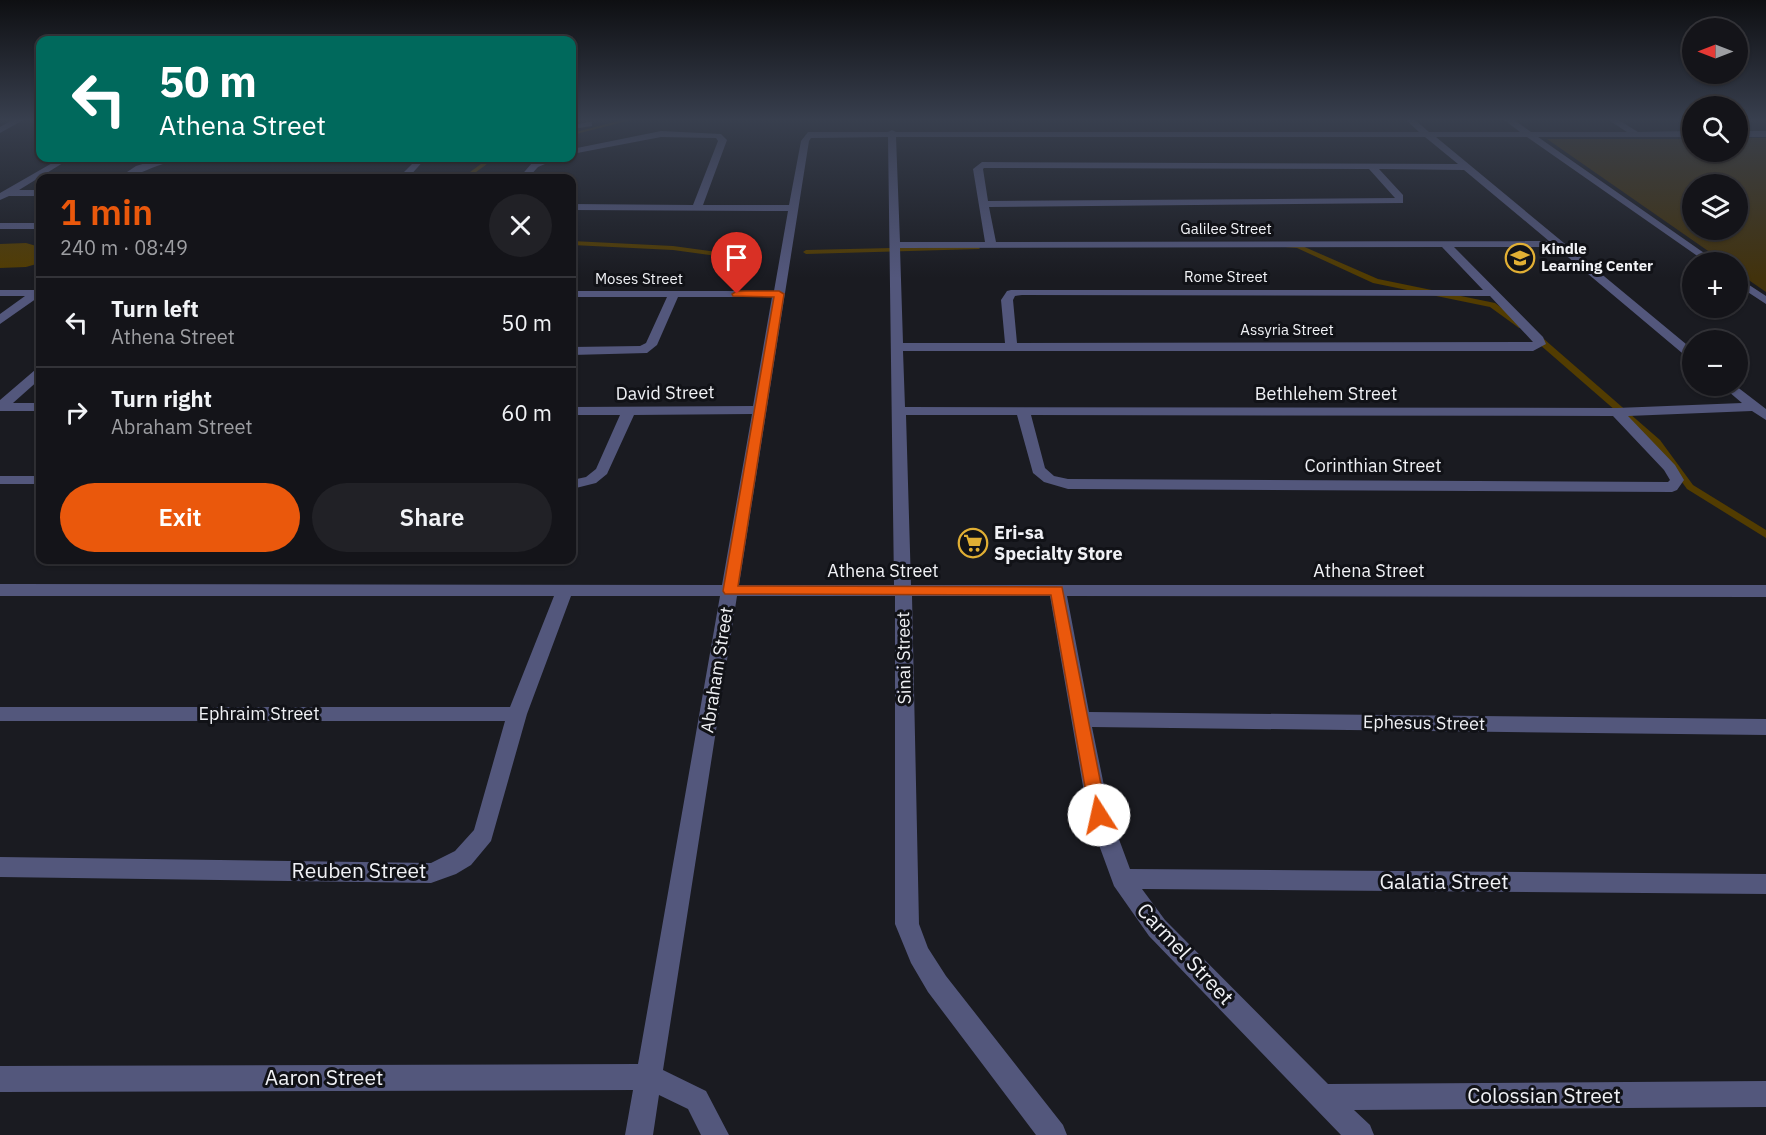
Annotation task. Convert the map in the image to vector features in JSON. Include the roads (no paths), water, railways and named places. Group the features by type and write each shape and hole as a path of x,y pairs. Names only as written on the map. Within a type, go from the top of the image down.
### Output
{"street":[{"path":"696,209 710,172"},
{"name":"Abraham Street","path":"639,1135 799,172"},
{"name":"Sinai Street","path":"893,172 903,590 907,924 919,955 937,984 1053,1135"},
{"path":"978,172 991,245"},
{"path":"983,204 1400,201 1400,197 1377,172"},
{"path":"1474,172 1682,347"},
{"path":"1583,172 1698,252"},
{"path":"3,195 36,176"},
{"path":"3,195 36,193"},
{"path":"576,207 793,208"},
{"path":"0,226 36,226"},
{"name":"Galilee Street","path":"894,245 1559,244"},
{"name":"Assyria Street","path":"896,347 1533,347 1540,344 1539,340 1446,245"},
{"path":"1748,288 1766,301"},
{"path":"0,293 36,293"},
{"name":"Rome Street","path":"1011,346 1007,300 1011,293 1494,293"},
{"name":"Moses Street","path":"576,294 779,294"},
{"path":"576,351 643,350 651,345 674,294"},
{"path":"0,320 36,295"},
{"path":"0,407 36,377"},
{"path":"1741,396 1766,416"},
{"path":"0,407 36,407"},
{"name":"Bethlehem Street","path":"898,411 1617,412 1755,407"},
{"name":"David Street","path":"576,411 760,410"},
{"name":"Corinthian Street","path":"1023,411 1038,470 1049,479 1068,484 1672,487 1677,480 1670,468 1617,412"},
{"path":"576,483 591,480 603,471 628,412"},
{"path":"0,480 36,480"},
{"name":"Athena Street","path":"0,590 1766,591"},
{"name":"Reuben Street","path":"0,867 431,873 448,867 462,858 483,834 517,714 565,590"},
{"name":"Carmel Street","path":"1057,590 1099,815 1107,847 1122,879 1138,905 1157,928 1360,1135"},
{"name":"Ephraim Street","path":"0,714 517,714"},
{"name":"Ephesus Street","path":"1081,719 1766,727"},
{"name":"Galatia Street","path":"1122,879 1766,884"},
{"path":"649,1077 697,1100 715,1135"},
{"name":"Aaron Street","path":"0,1079 649,1077"},
{"name":"Colossian Street","path":"1323,1097 1766,1094"}],"waterway":[{"path":"576,243 673,248 717,254 754,253"},
{"path":"1287,246 1298,246 1376,281 1492,305 1522,326"},
{"path":"896,250 977,248"},
{"path":"806,252 891,250"},
{"path":"26,255 36,255"},
{"path":"0,256 26,255"},
{"path":"1534,335 1657,442 1690,487 1766,535"}],"place":[{"name":"Kindle Learning Center","path":"1520,258"},
{"name":"Eri-sa Specialty Store","path":"973,543"}]}
